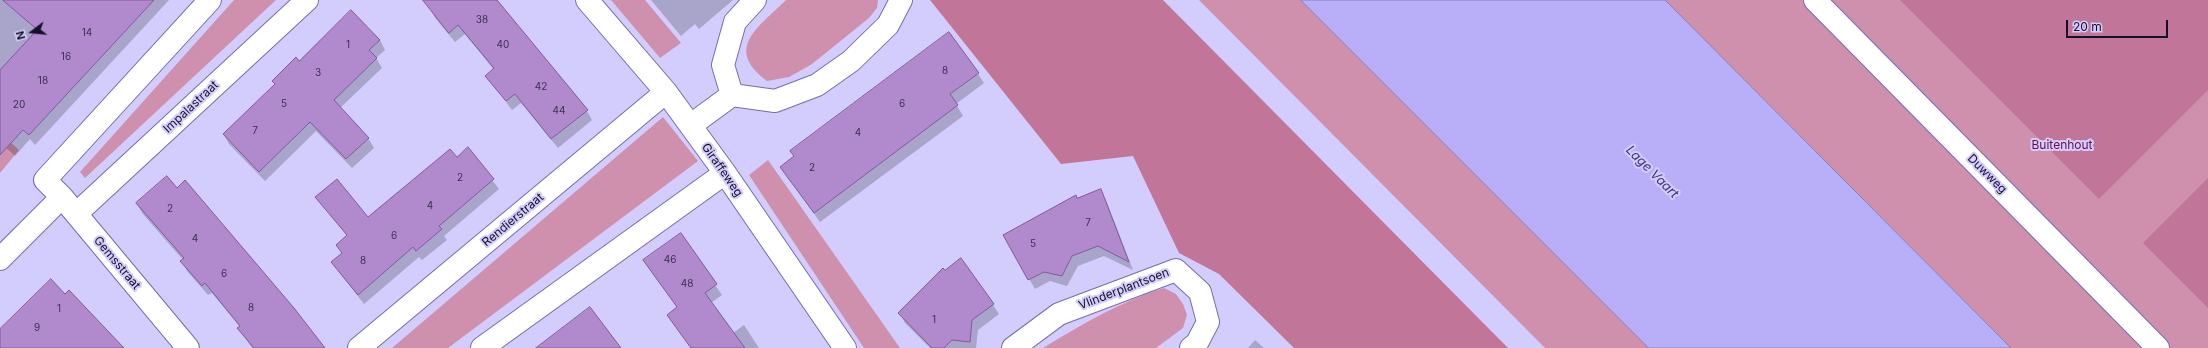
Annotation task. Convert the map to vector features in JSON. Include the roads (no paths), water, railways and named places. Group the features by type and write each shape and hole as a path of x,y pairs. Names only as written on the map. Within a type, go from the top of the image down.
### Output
{"street":[{"name":"Gemsstraat","path":"188,348 62,197 45,180 210,0"},
{"name":"Impalastraat","path":"76,214 307,0"},
{"name":"Giraffeweg","path":"587,0 666,92 691,125 725,172 845,348"},
{"path":"732,95 723,65 735,22 755,0"},
{"path":"691,125 732,95 775,101 817,85 851,61 888,25 901,0"},
{"name":"Duwweg","path":"1815,0 2158,348"},
{"name":"Rendierstraat","path":"359,348 666,92"},
{"path":"482,348 725,172"},
{"path":"0,259 62,197"},
{"name":"Vlinderplantsoen","path":"1013,348 1059,314 1176,270 1200,292 1208,322 1197,343 1191,348"}],"water":[{"name":"Lage Vaart","path":"1301,0 1665,0 2011,348 1649,348"}],"park label":[{"name":"Buitenhout","path":"2062,145"}]}
